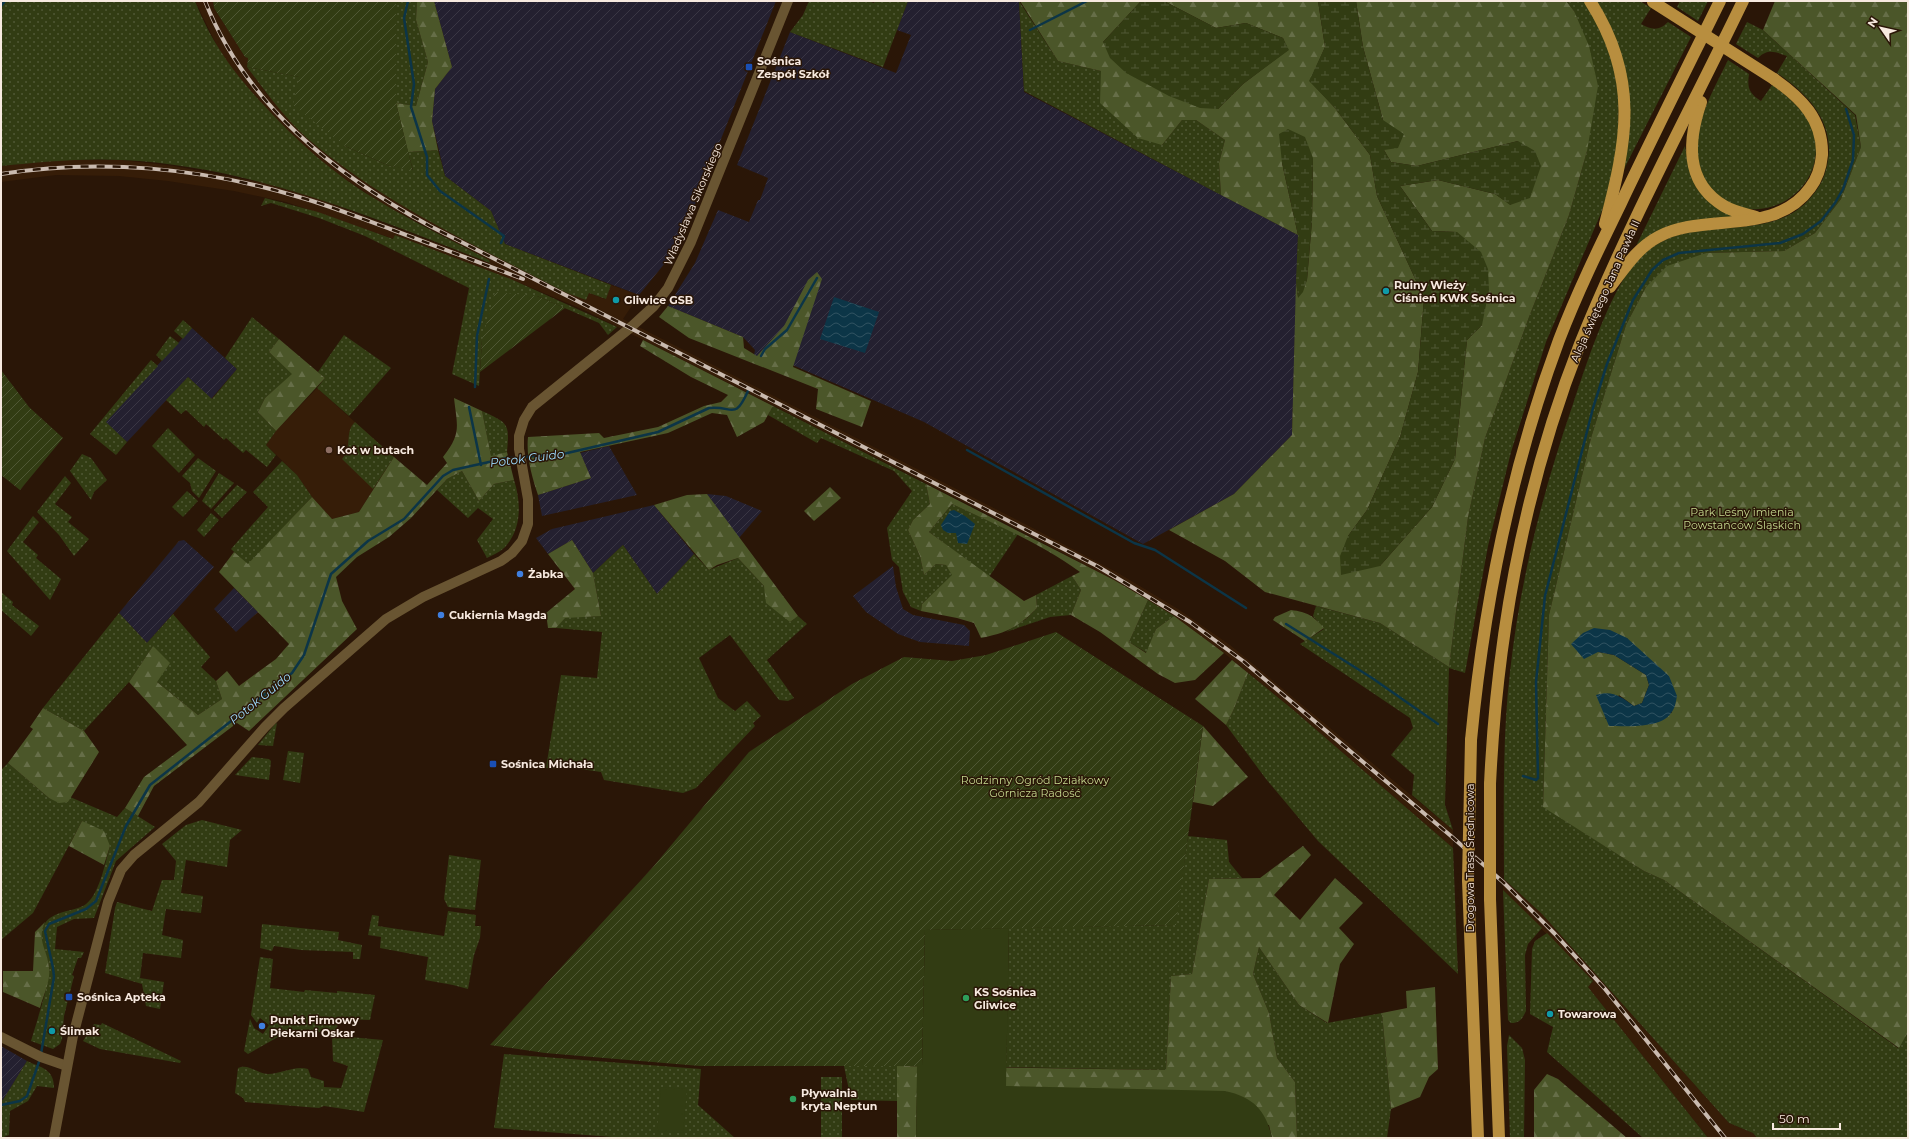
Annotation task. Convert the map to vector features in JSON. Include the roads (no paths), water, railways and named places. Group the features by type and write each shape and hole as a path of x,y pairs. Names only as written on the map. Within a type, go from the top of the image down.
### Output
{"main road":[{"path":"1590,1 1606,28 1616,53 1622,78 1625,103 1625,133 1619,171 1598,252"},
{"path":"1596,306 1640,249 1658,237 1676,230 1734,222 1778,213 1801,199 1816,179 1822,158 1821,139 1815,118 1799,99 1774,79 1652,1"},
{"name":"Aleja świętego Jana Pawła II","path":"1492,580 1516,477 1546,377 1560,339 1598,252 1720,1"},
{"name":"Aleja świętego Jana Pawła II","path":"1506,620 1529,509 1555,416 1596,306 1743,1"},
{"path":"1715,59 1695,120 1691,146 1693,166 1704,189 1714,199 1724,206 1736,211 1758,217"},
{"name":"Drogowa Trasa Średnicowa","path":"1478,1138 1468,880 1471,740 1478,673 1492,580"},
{"name":"Drogowa Trasa Średnicowa","path":"1499,1138 1490,899 1492,750 1498,677 1506,620"}],"street":[{"name":"Władysława Sikorskiego","path":"54,1138 73,1036 110,896 115,881 127,862 143,847 194,807 273,719 386,619 423,597 501,561 512,554 522,541 528,524 528,499 518,449 519,436 524,420 532,407 630,328 654,306 668,288 691,242 788,1"},
{"path":"1,1037 48,1060 67,1066"}],"water":[{"path":"834,297 879,312 865,353 820,339"},
{"path":"954,510 975,524 967,544 958,543 956,533 948,533 943,530 941,525 950,511"},
{"path":"1594,628 1610,630 1627,638 1669,676 1677,696 1671,713 1666,718 1659,722 1642,726 1609,726 1596,695 1607,693 1616,695 1634,706 1642,703 1649,685 1646,675 1614,655 1598,652 1584,659 1571,644 1583,633"}],"waterway":[{"path":"1,6 5,1"},
{"path":"408,1 404,18 414,84 411,107 427,157 427,175 440,191 504,236 501,243"},
{"name":"Potok Guido","path":"1030,30 1087,1"},
{"path":"1523,776 1536,780 1538,778 1536,682 1545,596 1593,408 1607,364 1633,300 1652,270 1663,260 1679,253 1780,243 1803,234 1821,221 1835,203 1843,189 1853,160 1854,135 1846,109"},
{"name":"Potok Guido","path":"761,356 765,349 787,330 817,278"},
{"path":"475,387 477,336 489,279"},
{"name":"Potok Guido","path":"523,457 563,454 658,432 709,408 736,409 743,401 748,391"},
{"path":"469,407 481,465"},
{"path":"967,450 1134,543 1155,550 1246,608"},
{"name":"Potok Guido","path":"41,1054 54,977 45,931 49,924 86,909 96,901 126,826 150,785 292,673 304,655 331,574 368,541 404,519 443,476 453,470 507,458 518,458"},
{"path":"1286,624 1372,678 1438,724"},
{"name":"Potok Guido","path":"1,1105 20,1101 27,1096 40,1059"}],"railway":[{"path":"205,1 223,38 244,73 269,104 297,133 327,159 360,184 394,206 430,226 1097,566 1190,622 1243,661 1451,836 1503,882 1555,934 1605,989 1725,1138"},
{"path":"1,174 38,169 113,167 189,173 226,179 263,187 323,204 523,279"}],"place":[{"name":"Sośnica Zespół Szkół","path":"749,67"},
{"name":"Ruiny Wieży Ciśnień KWK Sośnica","path":"1386,291"},
{"name":"Gliwice GSB","path":"616,300"},
{"name":"Kot w butach","path":"329,450"},
{"name":"Żabka","path":"520,574"},
{"name":"Cukiernia Magda","path":"441,615"},
{"name":"Sośnica Michała","path":"493,764"},
{"name":"Sośnica Apteka","path":"69,997"},
{"name":"KS Sośnica Gliwice","path":"966,998"},
{"name":"Towarowa","path":"1550,1014"},
{"name":"Punkt Firmowy Piekarni Oskar","path":"262,1026"},
{"name":"Ślimak","path":"52,1031"},
{"name":"Pływalnia kryta Neptun","path":"793,1099"}],"park label":[{"name":"Park Leśny imienia Powstańców Śląskich","path":"1742,518"},
{"name":"Rodzinny Ogród Działkowy Górnicza Radość","path":"1035,786"}]}
